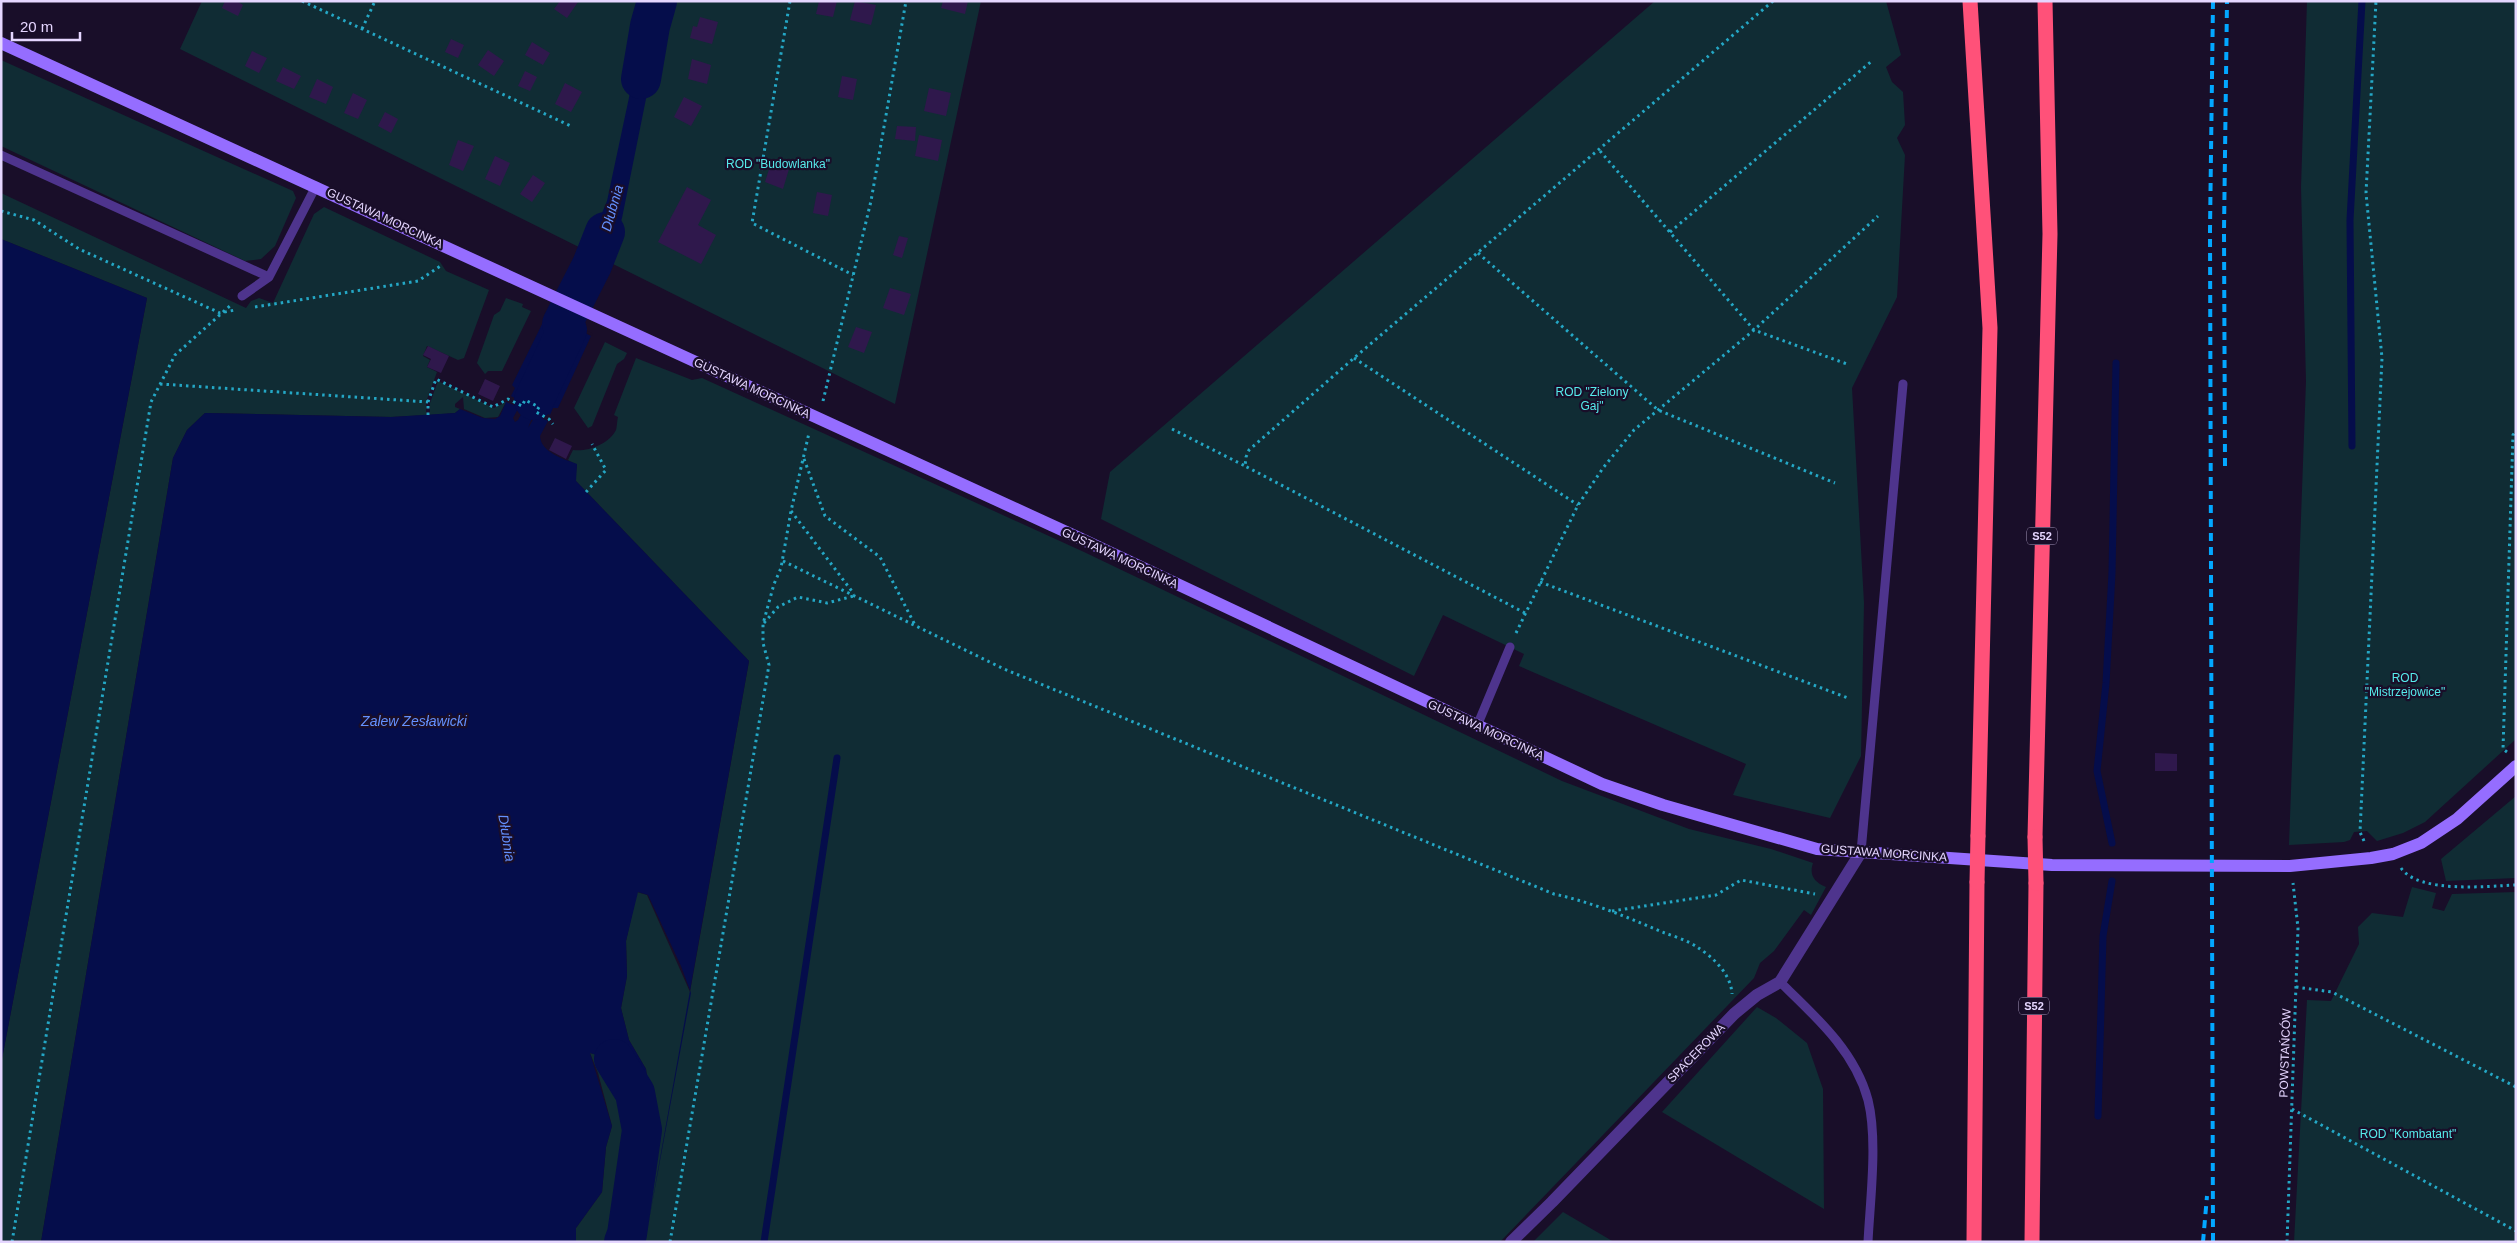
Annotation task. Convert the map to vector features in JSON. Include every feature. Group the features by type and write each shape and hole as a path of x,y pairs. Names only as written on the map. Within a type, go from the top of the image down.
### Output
{"highway":[{"path":"1970,1 1990,328 1977,882 1974,1242"},
{"name":"S52","path":"2032,1242 2036,837 2050,234 2044,1"}],"street":[{"name":"GUSTAWA MORCINKA","path":"1,42 1075,536 1602,784 1663,805 1817,849 2052,865 2290,866 2372,858 2393,854 2432,837 2464,814 2513,760"},
{"name":"SPACEROWA","path":"1511,1242 1734,1014 1757,995 1780,982 1861,852"}],"lane":[{"path":"1,154 269,277"},
{"path":"242,296 269,277 316,186"},
{"path":"1861,852 1903,384"},
{"path":"1478,726 1510,647"},
{"path":"1780,982 1831,1033 1858,1074 1868,1101 1872,1131 1868,1242"}],"path":[{"path":"302,1 573,127"},
{"path":"362,29 375,1"},
{"path":"790,1 752,223 853,275"},
{"path":"670,1242 769,666 763,643 763,624 774,584 783,561 791,511 803,458 816,418 871,201 906,1"},
{"path":"1245,466 1249,450 1354,358 1600,151 1773,1"},
{"path":"2372,858 2360,832 2382,358 2366,193 2376,1"},
{"path":"1670,232 1873,60"},
{"path":"1600,151 1754,330 1847,364"},
{"path":"1,211 34,220 79,249 220,313 239,310"},
{"path":"1510,647 1524,613 1578,505 1603,468 1634,430 1754,330 1878,216"},
{"path":"248,308 418,282 460,253"},
{"path":"1478,253 1658,410 1835,483"},
{"path":"12,1242 151,402 175,355 220,313 242,296"},
{"path":"1354,358 1578,505"},
{"path":"428,415 428,402 436,379 493,407 509,400 522,406 525,400 539,407 536,412 549,419 553,424"},
{"path":"160,384 397,402 428,402"},
{"path":"1172,429 1524,613"},
{"path":"2513,760 2503,749 2513,435 2516,431"},
{"path":"586,492 606,470 592,444"},
{"path":"803,458 825,516 880,557 916,626"},
{"path":"791,511 855,596"},
{"path":"783,561 1004,668 1554,894 1579,900 1697,946 1723,970 1732,986 1734,1014"},
{"path":"1540,582 1848,698"},
{"path":"763,624 778,607 798,597 827,603 855,596"},
{"path":"2399,865 2407,874 2451,888 2516,885"},
{"name":"POWSTAŃCÓW","path":"2287,1242 2298,928 2290,866"},
{"path":"1609,911 1716,895 1741,880 1833,897"},
{"path":"2296,987 2332,992 2516,1087"},
{"path":"2292,1109 2516,1230"}],"green space":[{"name":"ROD \"Budowlanka\"","path":"202,1 981,1 895,404 180,49"},
{"name":"ROD \"Zielony Gaj\"","path":"1655,1 1886,1 1901,55 1886,67 1892,82 1903,92 1905,125 1897,138 1905,155 1897,297 1852,388 1864,603 1861,756 1830,818 1733,795 1746,764 1519,666 1524,654 1443,615 1414,676 1101,519 1110,472"},
{"name":"ROD \"Mistrzejowice\"","path":"2307,1 2516,1 2516,739 2425,822 2403,833 2377,841 2367,831 2354,832 2350,840 2344,842 2289,845 2306,381 2301,187"},
{"path":"1,60 293,191 296,198 275,246 261,259 245,261 1,146"},
{"path":"1,193 246,308 251,301 259,298 273,303 314,214 324,207 440,262 446,271 489,290 464,358 458,360 427,346 423,356 430,360 427,367 437,372 426,402 426,415 391,417 205,413 187,430 173,458 41,1242 1,1242 1,1064 147,298 1,239"},
{"path":"506,298 523,304 522,307 531,311 502,371 488,371 485,374 477,363 494,315 500,311"},
{"path":"605,342 627,353 624,359 617,364 592,426 588,428 574,408"},
{"path":"636,358 692,380 702,378 1084,552 1562,781 1689,829 1771,849 1813,863 1812,875 1818,883 1826,887 1811,915 1804,910 1774,951 1760,963 1754,978 1500,1242 576,1242 576,1228 602,1192 606,1147 612,1126 598,1073 590,1053 603,1056 632,1106 651,1113 646,1069 629,1040 621,1008 627,976 626,941 637,892 647,895 690,992 749,661 575,480 577,465 568,460 573,450 585,450 598,446 613,435 616,430 618,417 614,415"},
{"path":"438,381 494,408 506,402 498,417 485,418 464,409 463,397 455,404 455,407 460,409 455,413 430,415 430,403"},
{"path":"2516,796 2516,878 2446,881 2441,859"},
{"name":"ROD \"Kombatant\"","path":"2412,887 2436,893 2432,908 2444,911 2452,894 2516,892 2516,1242 2294,1242 2307,1000 2331,1001 2359,944 2358,927 2372,913 2403,917"},
{"path":"1757,1007 1776,1018 1807,1043 1823,1089 1824,1209 1662,1112"},
{"path":"1563,1212 1614,1242 1533,1242"}],"water":[{"path":"650,26 651,74 622,218 600,289 573,277 588,256 588,247 607,201 637,60"},
{"path":"1,239 147,298 1,1064"},
{"path":"547,314 591,336 558,408 553,408 550,415 539,410 542,402 529,398 562,327 559,326 520,401 511,396 515,388 512,385"},
{"name":"Zalew Zesławicki","path":"506,402 519,407 513,418 515,422 526,405 535,410 528,428 536,415 548,421 540,436 544,447 554,454 577,464 576,481 749,661 690,990 648,895 638,892 626,941 627,976 621,1008 629,1040 646,1069 651,1114 632,1106 603,1057 590,1053 612,1126 606,1147 602,1192 576,1228 576,1242 41,1242 173,458 187,430 205,413 391,417 455,413 460,409 483,418 495,419 500,416"},
{"path":"690,990 691,993 645,1242"}],"pier":[{"path":"548,312 592,333 593,336 544,313"}],"building":[{"path":"225,1 237,1 243,5 238,16 222,8"},
{"path":"560,1 578,2 567,18 554,9"},
{"path":"819,1 837,1 833,17 816,14"},
{"path":"855,1 876,5 871,25 850,20"},
{"path":"943,1 968,1 965,14 941,8"},
{"path":"700,17 718,22 712,44 690,38 693,26 697,27"},
{"path":"451,39 464,45 458,58 445,52"},
{"path":"532,42 550,53 543,65 525,55"},
{"path":"488,50 504,61 494,76 478,65"},
{"path":"252,51 267,58 259,73 245,66"},
{"path":"692,59 711,65 707,84 688,79"},
{"path":"283,67 301,76 294,89 276,81"},
{"path":"525,71 537,77 530,91 518,86"},
{"path":"842,76 857,79 853,100 838,97"},
{"path":"317,79 333,87 326,104 309,97"},
{"path":"565,83 582,92 571,112 555,104"},
{"path":"929,88 951,93 946,116 924,111"},
{"path":"353,93 367,100 358,119 344,113"},
{"path":"684,97 702,106 691,126 674,117"},
{"path":"385,112 398,119 391,133 378,126"},
{"path":"897,126 916,127 915,141 895,139"},
{"path":"919,135 942,140 938,161 915,156"},
{"path":"458,140 474,146 463,171 449,165"},
{"path":"495,156 510,163 500,186 485,179"},
{"path":"771,163 789,169 783,189 765,182"},
{"path":"533,175 545,183 532,202 520,194"},
{"path":"687,187 711,200 698,225 716,235 701,264 658,242"},
{"path":"817,192 832,195 828,216 813,213"},
{"path":"899,236 908,238 902,258 893,255"},
{"path":"890,288 911,294 904,315 883,308"},
{"path":"856,327 872,332 864,353 848,347"},
{"path":"428,346 449,356 441,373 427,367 431,359 423,355"},
{"path":"485,379 500,386 493,401 478,394"},
{"path":"555,438 572,446 566,459 549,450"},
{"path":"2155,753 2177,754 2177,771 2155,771"}],"waterway":[{"name":"Dłubnia","path":"641,79 650,26 657,1"},
{"path":"2352,446 2350,220 2362,1"},
{"name":"Dłubnia","path":"534,400 567,330 562,324 592,265 605,232"},
{"path":"2112,843 2097,771 2106,683 2112,573 2116,363"},
{"path":"764,1242 837,758"},
{"path":"2098,1116 2103,936 2112,881"},
{"name":"Dłubnia","path":"614,1059 635,1093 642,1130 627,1234 624,1242"}],"railway":[{"path":"2213,1 2210,230 2213,1242"},
{"path":"2225,466 2224,231 2227,1"},
{"path":"2203,1242 2207,1196"}]}
